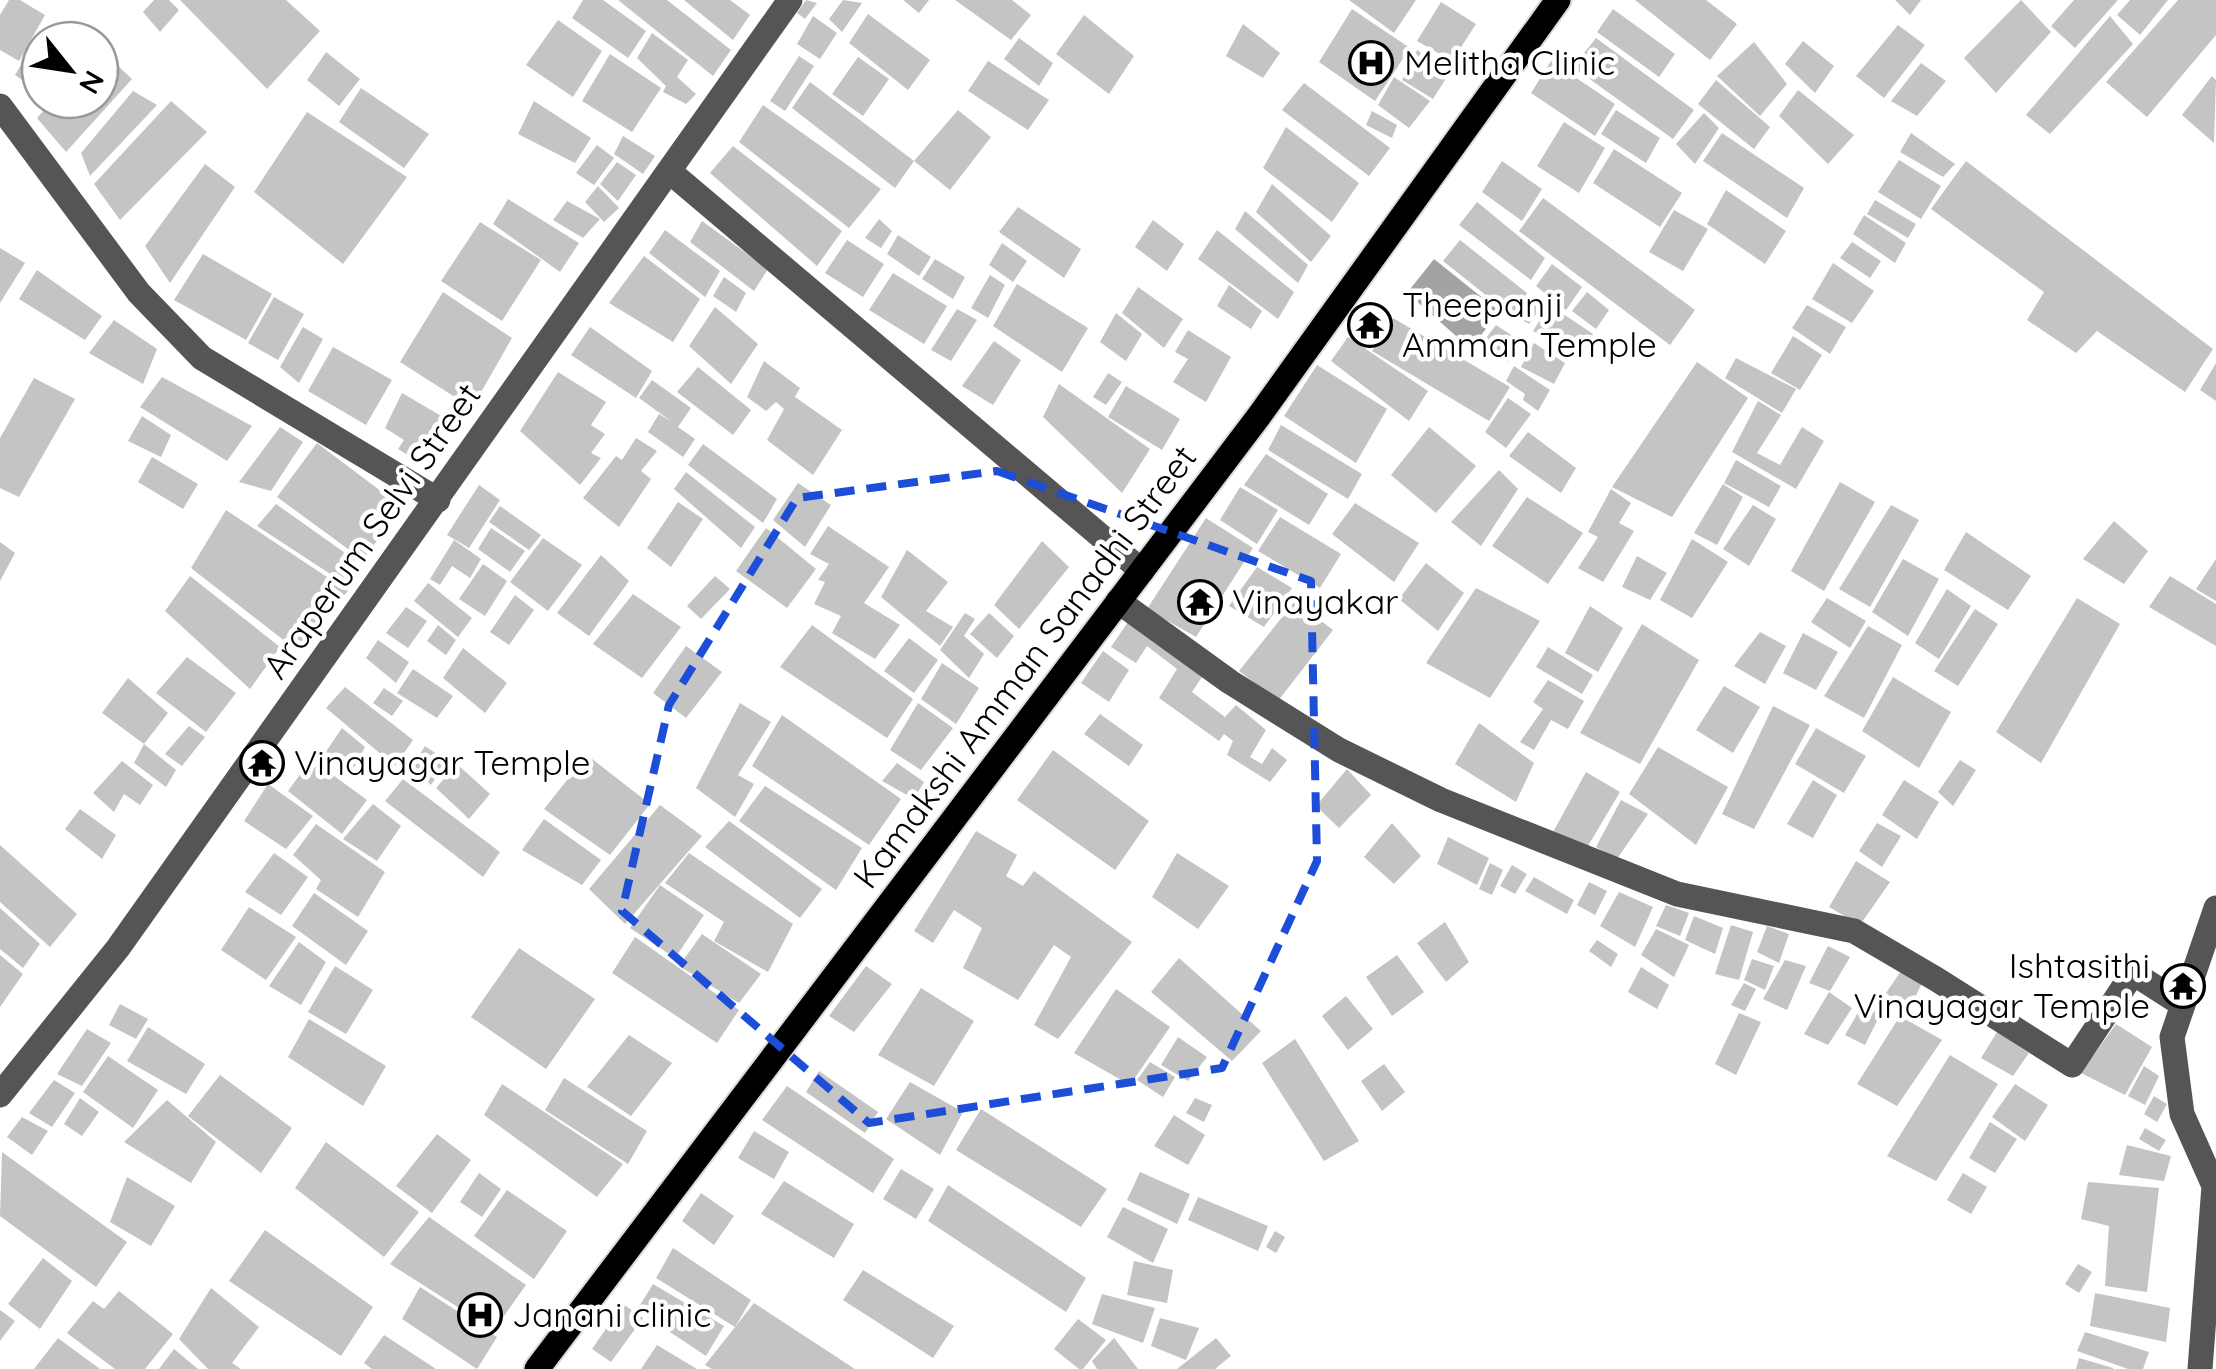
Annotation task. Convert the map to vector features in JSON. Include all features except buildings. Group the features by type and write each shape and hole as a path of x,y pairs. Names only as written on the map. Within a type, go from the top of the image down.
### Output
{"main road":[{"name":"Kamakshi Amman Sanadhi Street","path":"538,1369 1260,416 1558,0"}],"street":[{"name":"Araperum Selvi Street","path":"0,1094 118,948 790,0"},
{"path":"3,122 140,293 202,358 438,500"},
{"path":"670,172 1142,571"},
{"path":"1118,602 1230,682 1339,750 1424,792 1677,894 1854,932 2072,1065 2133,973 2183,1005"},
{"path":"2200,1369 2215,1186 2182,1114 2172,1037 2216,908"}],"highlighted area":[{"path":"997,471 1311,581 1317,861 1222,1068 869,1123 622,911 669,705 797,498"}],"shaded area":[{"path":"1434,259 1499,311 1471,349 1407,293"}],"place":[{"name":"Melitha Clinic","path":"1371,63"},
{"name":"Theepanji Amman Temple","path":"1370,325"},
{"name":"Vinayakar","path":"1200,602"},
{"name":"Vinayagar Temple","path":"262,763"},
{"name":"Ishtasithi Vinayagar Temple","path":"2183,986"},
{"name":"Janani clinic","path":"480,1315"}]}
